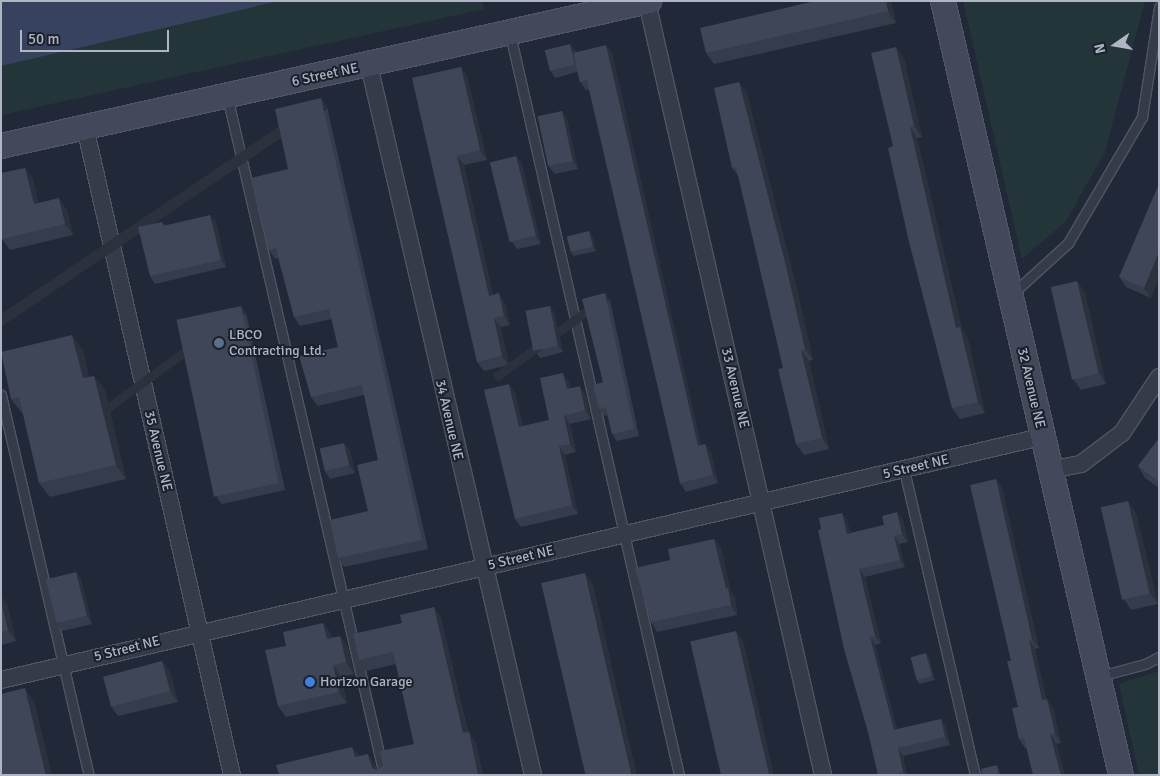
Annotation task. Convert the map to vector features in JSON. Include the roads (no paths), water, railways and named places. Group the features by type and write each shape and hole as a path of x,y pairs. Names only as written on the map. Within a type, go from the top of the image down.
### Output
{"street":[{"name":"6 Street NE","path":"1,146 510,34 648,1"},
{"name":"33 Avenue NE","path":"648,1 823,775"},
{"name":"32 Avenue NE","path":"943,1 1041,436 1121,775"},
{"name":"34 Avenue NE","path":"369,65 482,567 533,775"},
{"name":"35 Avenue NE","path":"85,127 232,775"},
{"path":"1050,470 1081,464 1122,433 1159,377"},
{"name":"5 Street NE","path":"1,680 199,631 623,536 1041,436"}],"lane":[{"path":"1010,296 1068,243 1142,117 1159,7"},
{"path":"510,34 679,775"},
{"path":"227,96 384,775"},
{"path":"1,395 89,775"},
{"path":"904,470 975,775"},
{"path":"1098,676 1145,664 1159,656"}],"water":[{"path":"1,1 279,1 1,66"}],"place":[{"name":"LBCO Contracting Ltd.","path":"219,343"},
{"name":"Horizon Garage","path":"310,682"}]}
